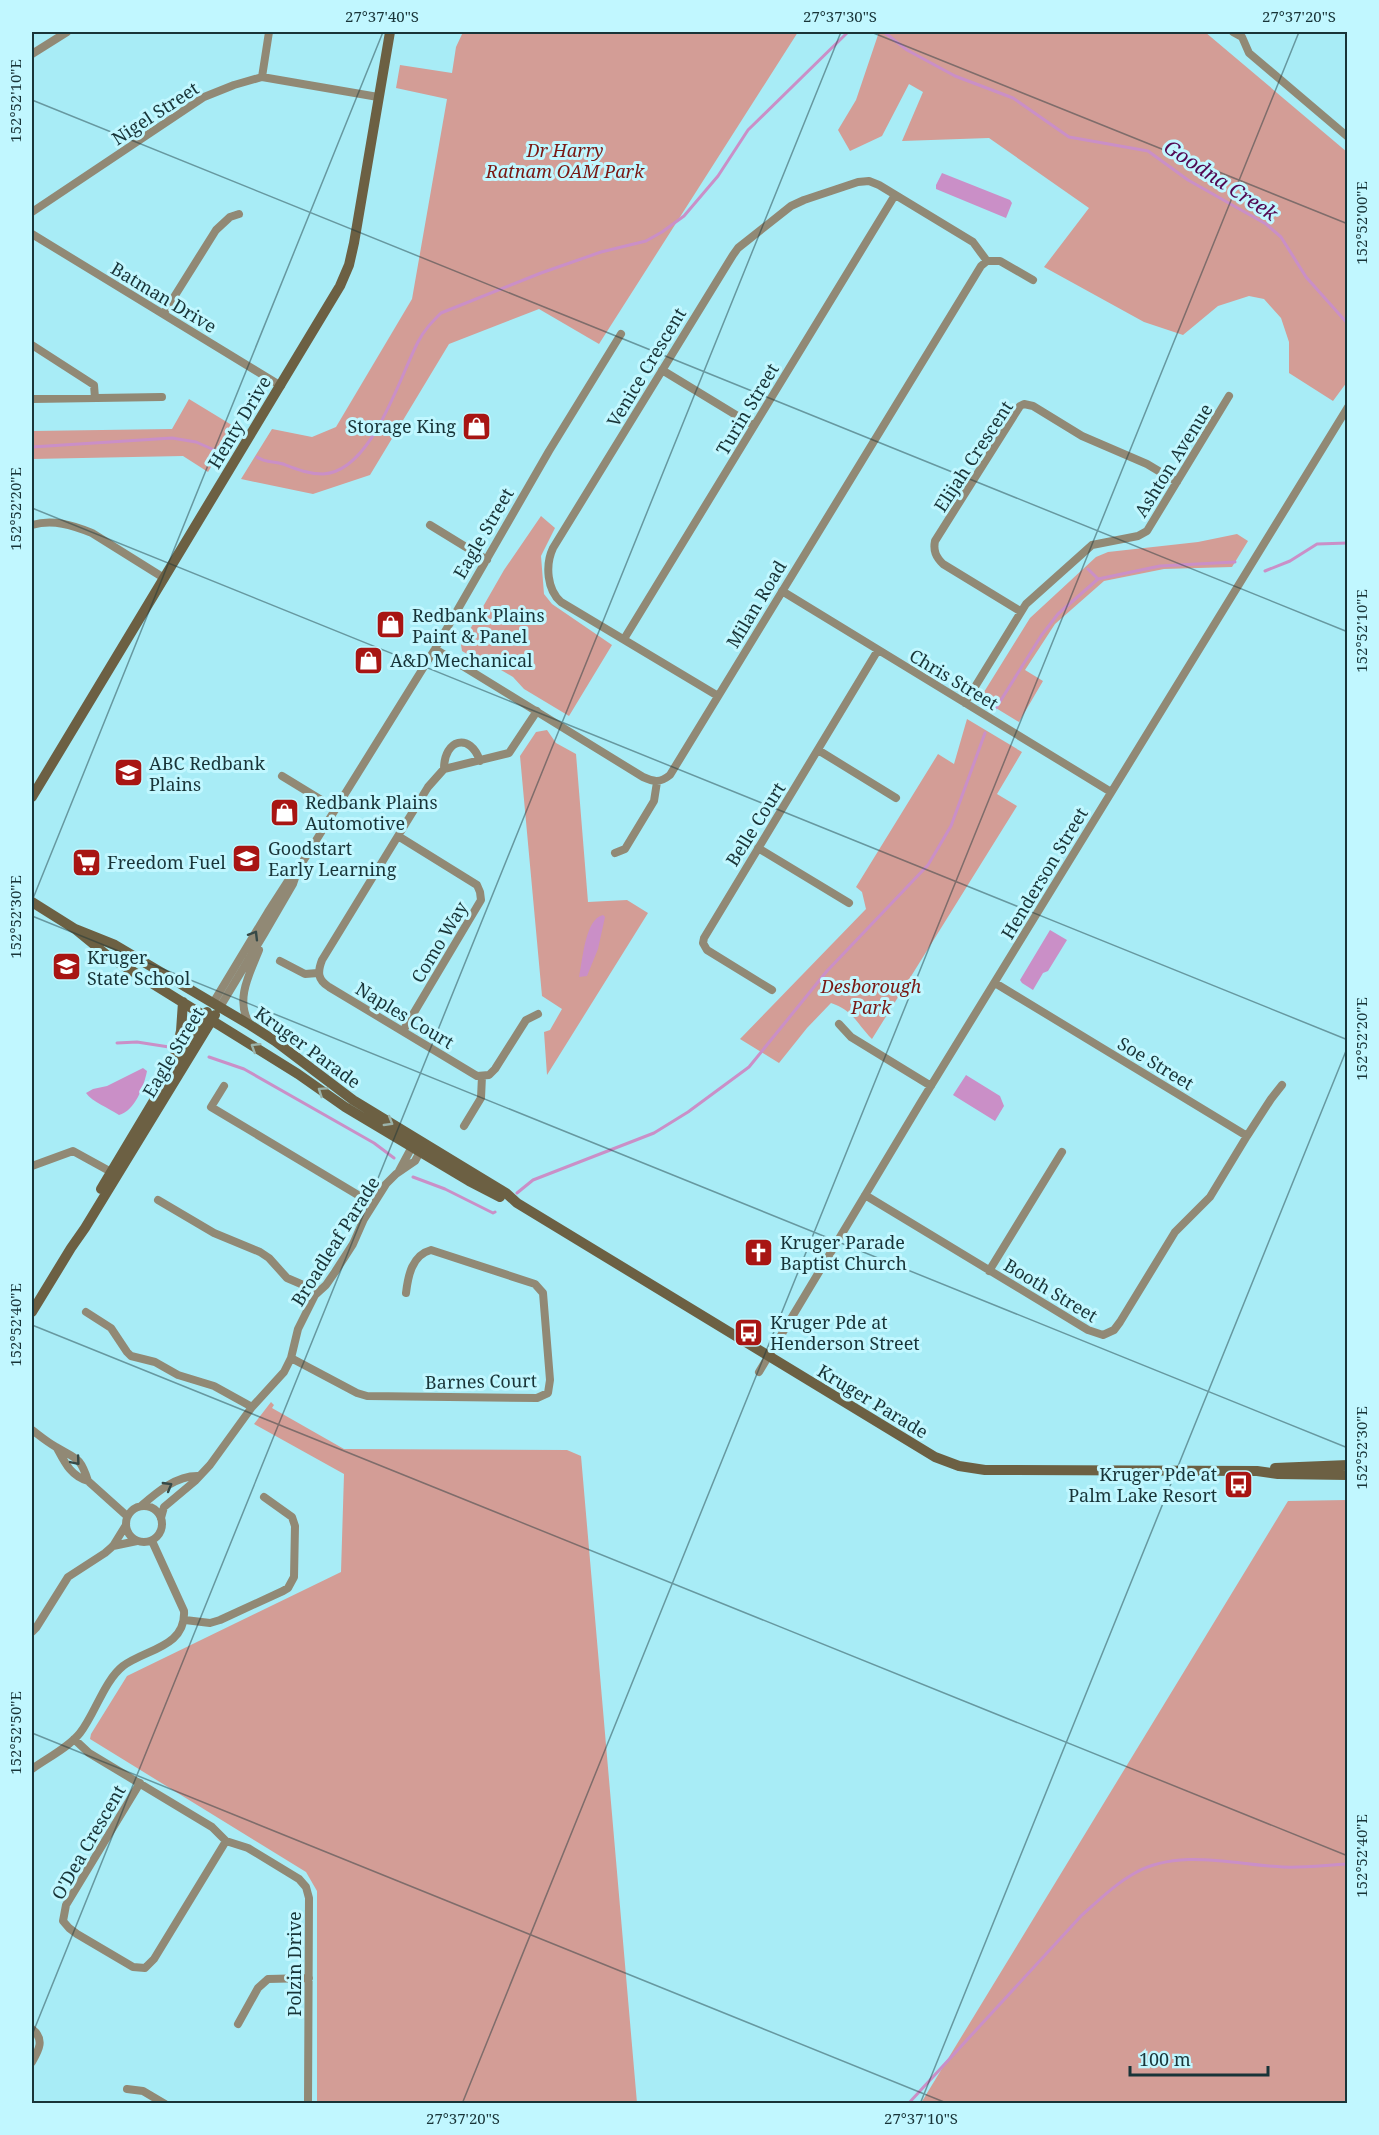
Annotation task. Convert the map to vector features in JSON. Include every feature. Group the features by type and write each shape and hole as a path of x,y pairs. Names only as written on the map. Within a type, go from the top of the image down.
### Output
{"street":[{"path":"32,54 67,32"},
{"path":"262,77 269,32"},
{"name":"Henty Drive","path":"32,797 340,286 349,265 390,32"},
{"path":"1233,32 1244,34 1249,53 1347,137"},
{"name":"Nigel Street","path":"32,212 204,97 234,85 262,77 378,97"},
{"name":"Venice Crescent","path":"718,696 555,597 550,585 549,561 553,548 732,255 791,206 864,181 874,183 973,242 987,261"},
{"name":"Turin Street","path":"624,639 895,195"},
{"path":"164,314 216,230 230,217 239,214"},
{"name":"Batman Drive","path":"32,234 281,386"},
{"path":"987,261 1000,261 1033,280"},
{"name":"Milan Road","path":"657,782 670,775 978,270 987,261"},
{"name":"Eagle Street","path":"32,1312 216,1005 268,912 297,871 435,649 549,451 621,334"},
{"path":"32,345 94,385 95,398"},
{"path":"662,370 754,426"},
{"name":"Ashton Avenue","path":"965,703 1020,611 1092,545 1138,536 1147,531 1229,396"},
{"path":"32,399 162,397"},
{"name":"Elijah Crescent","path":"1020,611 943,564 937,558 934,547 935,541 1020,406 1029,404 1082,436 1148,464 1177,482"},
{"name":"Henderson Street","path":"759,1372 931,1086 1347,407"},
{"path":"32,525 58,522 92,533 164,578"},
{"path":"430,525 487,560"},
{"name":"Chris Street","path":"782,591 1111,792"},
{"path":"435,649 644,777 657,782 654,801 624,849 615,853"},
{"name":"Belle Court","path":"772,990 707,950 703,943 706,932 878,650"},
{"path":"318,973 321,960 428,787 444,770 509,753 537,711"},
{"path":"444,770 447,752 460,742 472,747 477,752 480,761"},
{"path":"818,750 896,798"},
{"path":"282,776 336,809"},
{"name":"Como Way","path":"398,836 470,879 477,885 481,900 403,1031"},
{"path":"758,848 849,903"},
{"name":"Eagle Street","path":"216,1005 264,934 297,871"},
{"name":"Kruger Parade","path":"32,902 75,929 108,956 208,1018 418,1145 506,1193 517,1203 935,1457 967,1468 1257,1471 1278,1474 1347,1475"},
{"name":"Kruger Parade","path":"75,929 115,945 250,1025 418,1145"},
{"path":"250,1025 243,1013 243,1001 248,974 264,934"},
{"name":"Naples Court","path":"280,961 305,974 318,973 324,984 469,1072 482,1076"},
{"name":"Soe Street","path":"996,983 1247,1137"},
{"path":"172,1069 181,1030 183,1002"},
{"path":"464,1126 480,1098 482,1076 489,1075 495,1070 526,1020 538,1014"},
{"name":"Eagle Street","path":"114,1173 172,1069 208,1018"},
{"path":"839,1024 850,1037 931,1086"},
{"path":"1247,1137 1282,1085"},
{"path":"224,1086 212,1107 373,1204"},
{"name":"Booth Street","path":"865,1195 1096,1334 1102,1335 1114,1330 1120,1322 1175,1232 1215,1190 1247,1137"},
{"name":"Broadleaf Parade","path":"161,1518 164,1507 199,1476 219,1454 252,1407 284,1372 291,1358 298,1329 308,1313 315,1294 326,1285 335,1272 386,1184 399,1171 415,1161 418,1145"},
{"path":"32,1166 73,1151 114,1173"},
{"path":"988,1270 1062,1152"},
{"path":"158,1200 214,1233 260,1252 269,1258 287,1278 315,1294"},
{"name":"Barnes Court","path":"291,1358 367,1396 537,1398 548,1393 550,1380 543,1293 535,1284 431,1250 421,1254 415,1262 408,1278 406,1293"},
{"path":"86,1312 111,1328 132,1356 155,1362 178,1375 214,1386 252,1407"},
{"path":"32,1430 57,1448 78,1459 88,1481 126,1520 130,1536 144,1543 152,1541 161,1532 161,1518 153,1508 141,1506"},
{"path":"57,1448 72,1473 88,1481"},
{"name":"Kruger Parade","path":"1257,1471 1280,1467 1347,1465"},
{"path":"32,1632 68,1577 100,1557 113,1545 133,1509 141,1506 162,1489 178,1480 199,1476"},
{"path":"185,1620 210,1623 220,1620 283,1591 291,1583 294,1577 295,1526 292,1517 264,1497"},
{"path":"113,1545 137,1541"},
{"path":"32,1770 74,1739 118,1671 132,1661 173,1641 178,1635 185,1620 182,1604 152,1541"},
{"name":"Polzin Drive","path":"74,1739 89,1753 212,1827 226,1840 248,1848 299,1879 306,1887 309,1899 308,2103"},
{"name":"O'Dea Crescent","path":"140,1783 66,1905 63,1921 69,1928 133,1967 145,1968 154,1959 226,1840"},
{"path":"238,2024 258,1988 268,1979 309,1978"},
{"path":"32,2029 40,2039 39,2050 32,2062"},
{"path":"126,2089 143,2091 165,2103"}],"green space":[{"name":"Dr Harry Ratnam OAM Park","path":"463,32 798,32 599,344 539,309 449,344 370,475 313,494 241,479 272,429 312,437 336,427 412,299 447,99 396,88 400,65 452,73 456,47"},
{"path":"879,32 1205,32 1347,152 1347,382 1333,401 1289,373 1289,342 1281,318 1264,299 1249,296 1218,306 1183,335 1144,322 1044,267 1089,208 989,138 902,141 923,92 909,84 882,136 850,151 838,130 856,100"},
{"path":"189,399 235,427 208,472 183,456 32,459 32,431 172,429"},
{"path":"541,516 555,528 541,556 544,594 552,604 612,645 569,716 524,689 513,677 462,651 461,645 504,570"},
{"path":"1237,534 1248,541 1232,567 1164,569 1104,581 1055,624 1025,670 1043,681 1019,722 986,702 984,692 1030,618 1096,557 1108,552 1198,542"},
{"name":"Desborough Park","path":"967,719 1022,752 997,794 1017,806 872,1039 845,1009 831,1003 779,1063 740,1039 866,909 862,892 856,887 938,754 954,764"},
{"path":"547,730 556,743 576,754 588,902 627,900 648,913 547,1075 544,1032 550,1030 562,1009 542,996 520,756 536,732"},
{"path":"271,1402 274,1405 272,1408 344,1449 567,1450 581,1456 637,2103 317,2103 317,1891 306,1872 90,1739 127,1676 341,1572 344,1474 254,1424"},
{"path":"1347,1500 1347,2103 921,2103 1288,1501"}],"shaded area":[{"path":"942,173 1010,200 1012,203 1006,218 936,189"},
{"path":"603,915 605,917 598,949 587,976 579,977 592,924"},
{"path":"1050,930 1067,940 1033,990 1020,980"},
{"path":"143,1068 147,1071 144,1084 134,1103 125,1113 119,1115 96,1102 86,1093 107,1086"},
{"path":"966,1075 1000,1096 1004,1106 995,1121 953,1095"}],"waterway":[{"path":"257,457 302,471 323,474 340,469 356,458 382,421 420,338 441,313 541,273 601,252 646,241 662,232 684,216 718,176 748,130 848,32"},
{"name":"Goodna Creek","path":"884,32 907,50 955,76 1013,98 1069,137 1148,151 1188,180 1266,224 1281,237 1306,277 1348,324"},
{"path":"32,447 172,438 196,442 221,453"},
{"path":"1265,571 1290,561 1317,544 1348,543"},
{"path":"996,708 1041,636 1058,614 1098,579 1160,566 1235,562"},
{"path":"1088,569 1098,579"},
{"path":"517,1193 533,1180 654,1133 688,1112 749,1067 827,971 928,865 951,826 985,733"},
{"path":"117,1043 137,1042 169,1047"},
{"path":"209,1057 244,1069 374,1143 394,1158"},
{"path":"413,1177 495,1212"},
{"path":"908,2104 1081,1916 1114,1887 1135,1873 1152,1865 1189,1860 1283,1867 1348,1864"}],"place":[{"name":"Storage King","path":"477,426"},
{"name":"Redbank Plains Paint & Panel","path":"391,625"},
{"name":"A&D Mechanical","path":"369,660"},
{"name":"ABC Redbank Plains","path":"128,773"},
{"name":"Redbank Plains Automotive","path":"284,812"},
{"name":"Goodstart Early Learning","path":"247,858"},
{"name":"Freedom Fuel","path":"86,862"},
{"name":"Kruger State School","path":"66,967"},
{"name":"Kruger Parade Baptist Church","path":"759,1252"},
{"name":"Kruger Pde at Henderson Street","path":"749,1332"},
{"name":"Kruger Pde at Palm Lake Resort","path":"1238,1484"}]}
